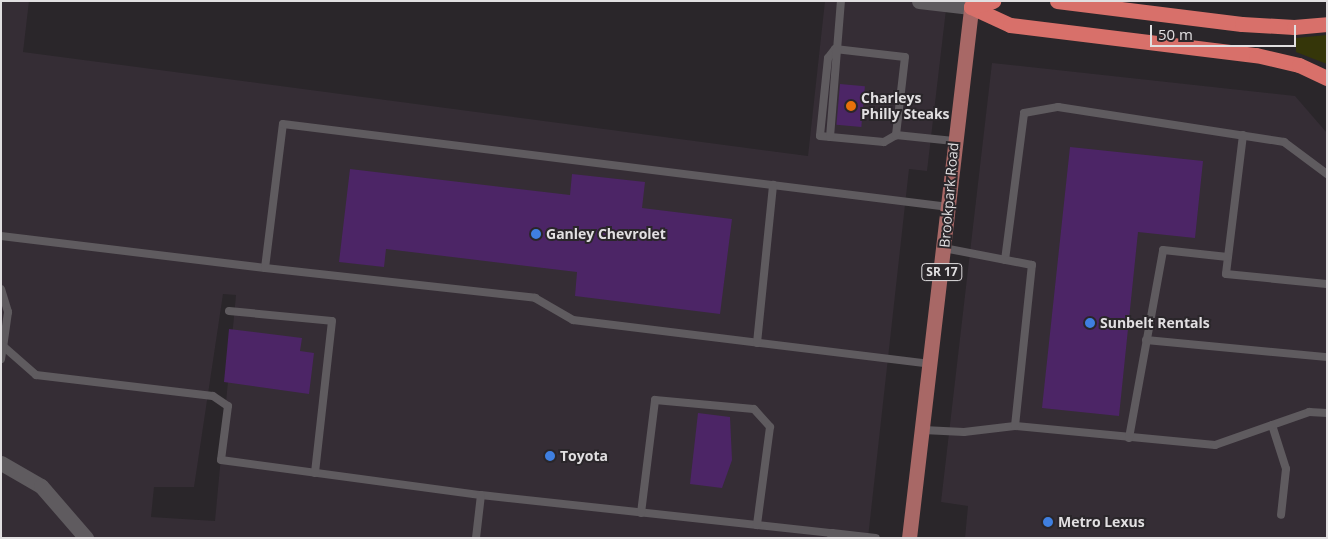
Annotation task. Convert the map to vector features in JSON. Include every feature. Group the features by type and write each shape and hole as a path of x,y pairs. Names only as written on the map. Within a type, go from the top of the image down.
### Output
{"highway":[{"path":"971,4 993,1"},
{"path":"1057,1 1242,24 1294,27 1327,24"},
{"path":"971,4 1010,25 1238,52 1299,65 1327,78"}],"main road":[{"name":"Brookpark Road","path":"910,538 971,4"}],"street":[{"path":"919,1 971,4"},
{"path":"1,464 40,486 86,538"}],"lane":[{"path":"841,1 835,49 828,58 820,136 884,142 896,135 954,141"},
{"path":"835,49 905,57 896,135"},
{"path":"1005,260 1024,113 1058,107 1284,142 1327,174"},
{"path":"265,268 283,124 949,207"},
{"path":"1243,135 1226,274 1327,284"},
{"path":"757,343 773,185"},
{"path":"1,236 535,298 573,320 931,364"},
{"path":"944,248 1032,265 1015,426"},
{"path":"1129,438 1163,250 1228,256"},
{"path":"1,289 8,312 1,359"},
{"path":"229,311 332,321 315,473"},
{"path":"1146,340 1327,357"},
{"path":"3,346 36,375 213,396 228,406 221,460 481,495 757,525 831,536 876,538"},
{"path":"641,512 654,400 754,409 770,427 757,525"},
{"path":"923,430 964,432 1015,426 1215,445 1309,412 1327,413"},
{"path":"1272,425 1286,469 1281,515"},
{"path":"476,538 481,495"}],"shaded area":[{"path":"1,1 29,1 23,52 808,156 825,1 947,1 927,171 909,169 868,538 1,538","holes":["223,294 236,295 215,521 151,517 154,487 194,487"]},
{"path":"1327,35 1327,64 1296,52 1296,38"},
{"path":"992,63 1295,96 1327,133 1327,538 965,538 968,506 941,502"}],"building":[{"name":"Charleys Philly Steaks","path":"840,84 865,86 861,127 836,125"},
{"name":"Sunbelt Rentals","path":"1070,147 1203,161 1195,238 1138,232 1119,416 1042,408"},
{"name":"Ganley Chevrolet","path":"350,169 570,195 572,174 645,182 642,208 732,219 720,314 575,296 577,272 386,249 384,267 339,262"},
{"path":"229,329 302,338 300,351 314,353 309,394 224,382"},
{"path":"698,413 730,417 732,460 722,488 690,484"}],"place":[{"name":"Charleys Philly Steaks","path":"851,106"},
{"name":"Ganley Chevrolet","path":"536,234"},
{"name":"Sunbelt Rentals","path":"1090,323"},
{"name":"Toyota","path":"550,456"},
{"name":"Metro Lexus","path":"1048,522"}]}
